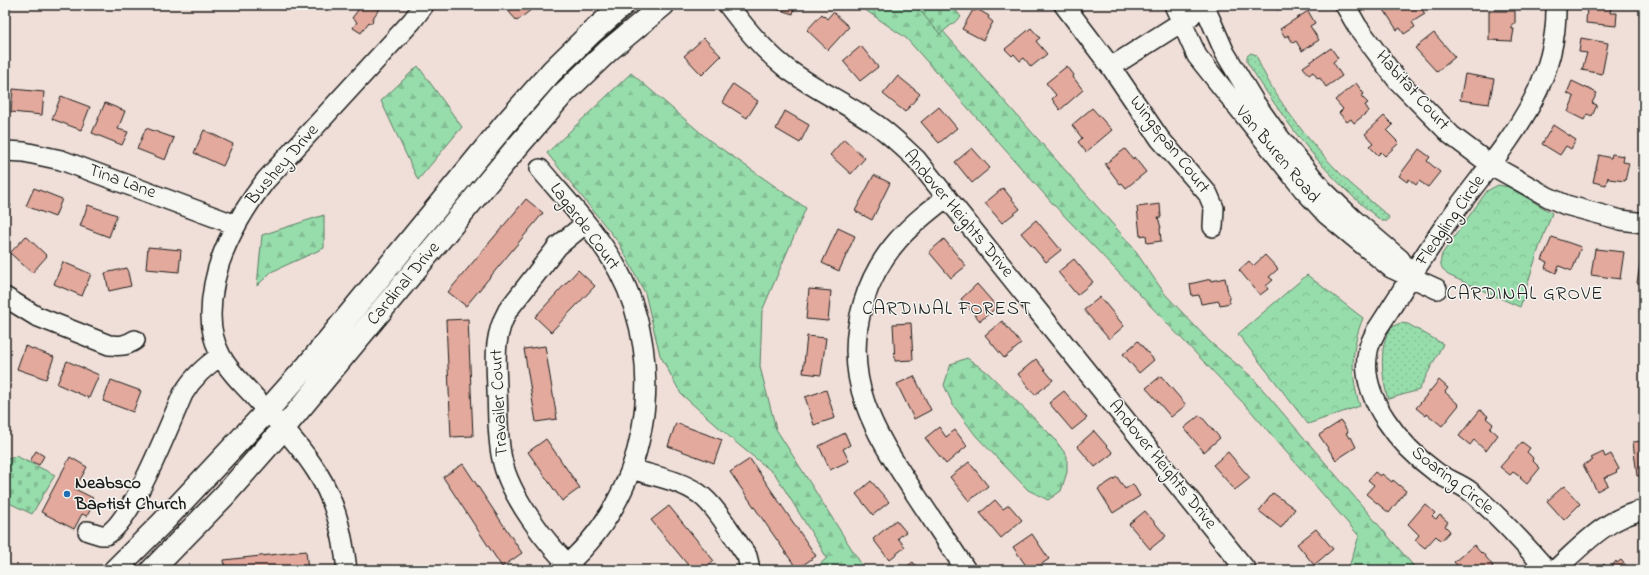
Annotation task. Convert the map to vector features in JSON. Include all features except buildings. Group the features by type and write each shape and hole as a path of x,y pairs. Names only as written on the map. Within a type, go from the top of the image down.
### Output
{"main road":[{"name":"Cardinal Drive","path":"115,570 267,411 308,365 506,123 552,71 590,34 624,5"},
{"name":"Cardinal Drive","path":"152,570 224,496 283,429 562,95 609,50 663,5"}],"street":[{"name":"Bushey Drive","path":"347,570 344,545 330,496 304,453 234,375 220,356 214,341 211,301 214,279 221,258 236,225 249,202 266,180 363,76 424,5"},
{"name":"Andover Heights Drive","path":"728,5 755,39 786,68 874,123 896,139 916,159 1246,570"},
{"name":"Wingspan Court","path":"1064,5 1111,67 1160,139 1208,194 1214,208 1213,227"},
{"name":"Van Buren Road","path":"1174,5 1197,56 1303,189 1327,215 1377,258 1391,268 1437,289"},
{"name":"Habitat Court","path":"1345,5 1357,26 1397,80 1451,135 1491,165"},
{"name":"Fledgling Circle","path":"1412,277 1450,218 1491,165 1534,99 1546,72 1552,51 1556,20 1556,5"},
{"path":"1111,67 1205,6"},
{"name":"Van Buren Road","path":"1205,6 1225,53 1255,103 1280,138 1323,190 1352,218 1400,259 1412,277"},
{"name":"Tina Lane","path":"5,151 24,152 61,160 236,225"},
{"name":"Fledgling Circle","path":"1491,165 1548,197 1566,205 1621,220 1644,223"},
{"name":"Lagarde Court","path":"540,168 586,223 618,270 630,295 643,338 646,365 646,399 644,420 631,469 606,520 567,568"},
{"path":"947,197 899,238 876,271 859,317 857,361 864,401 875,429 886,450 966,570"},
{"name":"Travailer Court","path":"567,568 515,494 507,477 500,445 495,351 497,335 508,310 558,246 586,223"},
{"name":"Soaring Circle","path":"1412,277 1376,331 1368,351 1368,377 1370,389 1377,405 1400,439 1416,456 1438,473 1465,487 1481,501 1547,570"},
{"path":"5,297 36,316 109,345 128,345 136,340"},
{"path":"88,532 101,536 106,535 118,526 147,476 183,394 190,382 202,369 220,356"},
{"path":"631,469 686,486 699,493 709,503 747,556 749,564 748,570"},
{"path":"1555,570 1605,525 1630,513 1644,510"}],"green space":[{"path":"858,5 920,5 1131,245 1165,294 1210,342 1252,377 1417,570 1348,570 1359,536 1249,409 1053,204 906,38"},
{"path":"915,5 952,5 961,17 940,34"},
{"path":"1251,53 1256,55 1263,72 1273,89 1297,124 1324,157 1351,184 1389,217 1387,221 1382,221 1358,201 1339,183 1305,145 1275,105 1247,62 1247,56"},
{"path":"418,66 462,127 418,180 381,101"},
{"path":"631,73 709,140 806,208 762,311 760,367 776,429 865,570 813,570 827,558 775,474 740,446 681,394 660,355 645,293 619,243 547,153"},
{"path":"1498,185 1509,187 1552,213 1520,307 1448,275 1442,268 1441,263 1442,254 1487,191"},
{"path":"324,215 324,248 271,272 257,286 262,235"},
{"path":"1307,275 1363,318 1356,340 1353,362 1353,373 1360,406 1308,424 1238,334"},
{"path":"1401,323 1408,324 1443,344 1419,390 1388,399 1384,380 1382,356 1387,335 1393,327"},
{"path":"967,358 987,372 1053,437 1067,456 1067,472 1061,491 1048,500 1028,490 976,436 953,405 944,385 951,364"},
{"path":"16,456 55,475 32,514 5,501 5,460"}],"place":[{"name":"Neabsco Baptist Church","path":"67,494"}],"district":[{"name":"CARDINAL GROVE","path":"1525,294"},
{"name":"CARDINAL FOREST","path":"947,309"}]}
